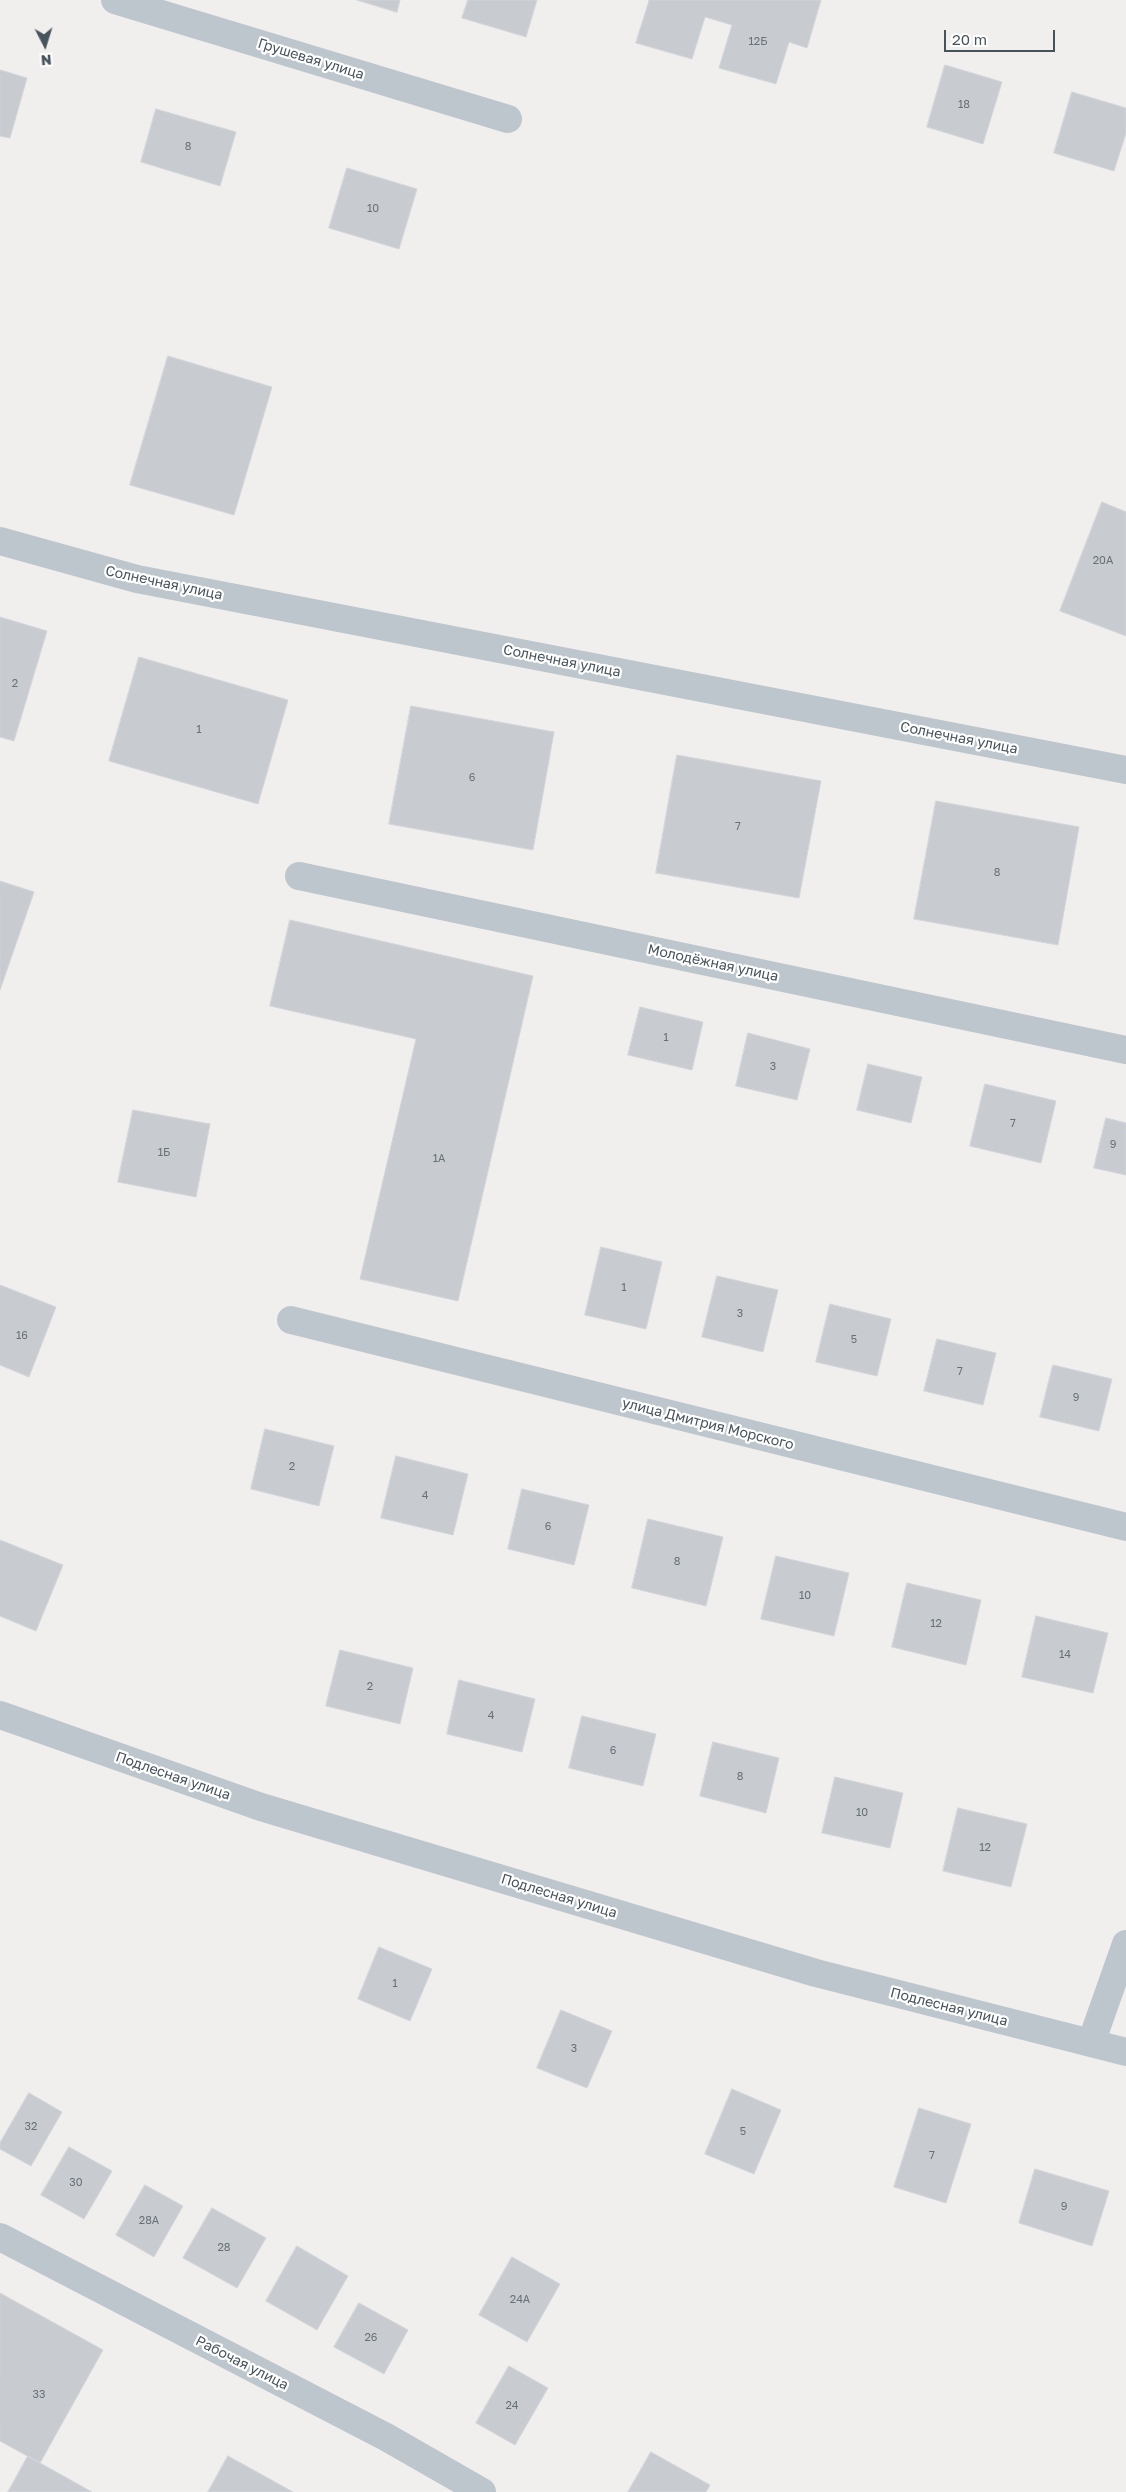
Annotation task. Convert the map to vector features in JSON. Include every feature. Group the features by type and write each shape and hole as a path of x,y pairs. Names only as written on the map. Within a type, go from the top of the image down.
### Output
{"street":[{"name":"Грушевая улица","path":"115,0 508,119"},
{"name":"Солнечная улица","path":"0,541 137,579 1126,770"},
{"name":"Молодёжная улица","path":"299,876 1126,1050"},
{"name":"улица Дмитрия Морского","path":"291,1320 1126,1527"},
{"name":"Подлесная улица","path":"0,1715 260,1807 816,1973 1126,2052"},
{"path":"1091,2043 1126,1944"},
{"name":"Рабочая улица","path":"0,2237 386,2438 482,2492"}],"building":[{"path":"357,0 400,0 397,12"},
{"path":"468,0 537,0 526,37 462,18"},
{"path":"649,0 821,0 807,48 789,42 776,84 719,68 732,25 705,17 692,59 636,43"},
{"path":"945,65 1002,82 983,144 927,127"},
{"path":"0,70 27,78 10,138 0,136"},
{"path":"1072,92 1126,108 1126,133 1114,171 1054,153"},
{"path":"156,109 236,132 220,186 141,162"},
{"path":"347,168 417,189 399,249 329,228"},
{"path":"168,356 272,387 234,515 130,485"},
{"path":"1102,502 1126,512 1126,636 1060,611"},
{"path":"0,617 47,631 14,741 0,737"},
{"path":"139,657 288,700 258,804 109,761"},
{"path":"411,706 554,732 533,850 389,824"},
{"path":"677,755 821,781 799,898 656,873"},
{"path":"936,801 1079,827 1058,945 914,919"},
{"path":"0,881 34,892 0,990"},
{"path":"290,920 533,976 458,1301 360,1279 416,1039 270,1006"},
{"path":"640,1007 703,1022 692,1070 628,1055"},
{"path":"748,1033 810,1049 797,1100 736,1086"},
{"path":"868,1064 922,1077 911,1123 857,1110"},
{"path":"985,1084 1056,1101 1041,1163 970,1146"},
{"path":"133,1110 210,1124 196,1197 118,1182"},
{"path":"1106,1118 1126,1123 1126,1175 1094,1168"},
{"path":"601,1247 662,1262 646,1329 585,1315"},
{"path":"717,1276 778,1290 763,1352 702,1337"},
{"path":"0,1285 56,1307 29,1377 0,1365"},
{"path":"830,1304 891,1319 877,1376 816,1362"},
{"path":"937,1339 996,1353 983,1405 924,1391"},
{"path":"1053,1365 1112,1379 1099,1431 1040,1417"},
{"path":"265,1429 334,1446 319,1506 251,1489"},
{"path":"396,1456 468,1474 453,1535 381,1518"},
{"path":"522,1489 589,1505 574,1565 508,1549"},
{"path":"648,1519 723,1537 706,1606 632,1588"},
{"path":"0,1540 63,1565 36,1631 0,1616"},
{"path":"776,1556 849,1573 834,1636 761,1619"},
{"path":"907,1583 981,1600 966,1665 892,1647"},
{"path":"1036,1616 1108,1633 1093,1693 1022,1677"},
{"path":"340,1650 413,1668 400,1724 326,1706"},
{"path":"459,1680 535,1699 522,1752 447,1734"},
{"path":"582,1716 656,1734 643,1786 569,1768"},
{"path":"713,1742 779,1758 766,1813 700,1796"},
{"path":"835,1777 903,1793 890,1848 822,1833"},
{"path":"958,1808 1027,1824 1011,1887 943,1871"},
{"path":"379,1947 432,1969 410,2021 358,1999"},
{"path":"561,2010 612,2031 587,2088 537,2068"},
{"path":"732,2089 781,2110 754,2174 705,2154"},
{"path":"29,2093 62,2112 31,2166 0,2149 0,2143"},
{"path":"919,2108 971,2124 946,2203 894,2187"},
{"path":"69,2147 112,2171 84,2219 41,2195"},
{"path":"1035,2169 1109,2191 1092,2246 1019,2223"},
{"path":"145,2185 183,2206 154,2257 116,2235"},
{"path":"212,2208 266,2238 237,2288 183,2258"},
{"path":"297,2246 348,2276 317,2330 266,2301"},
{"path":"512,2257 560,2284 527,2342 479,2315"},
{"path":"0,2293 103,2350 40,2463 0,2441"},
{"path":"359,2303 408,2330 384,2374 334,2347"},
{"path":"509,2366 548,2388 515,2445 476,2423"},
{"path":"651,2452 710,2485 706,2492 628,2492"},
{"path":"28,2456 40,2463 92,2492 8,2492"},
{"path":"228,2456 293,2492 208,2492"}]}
